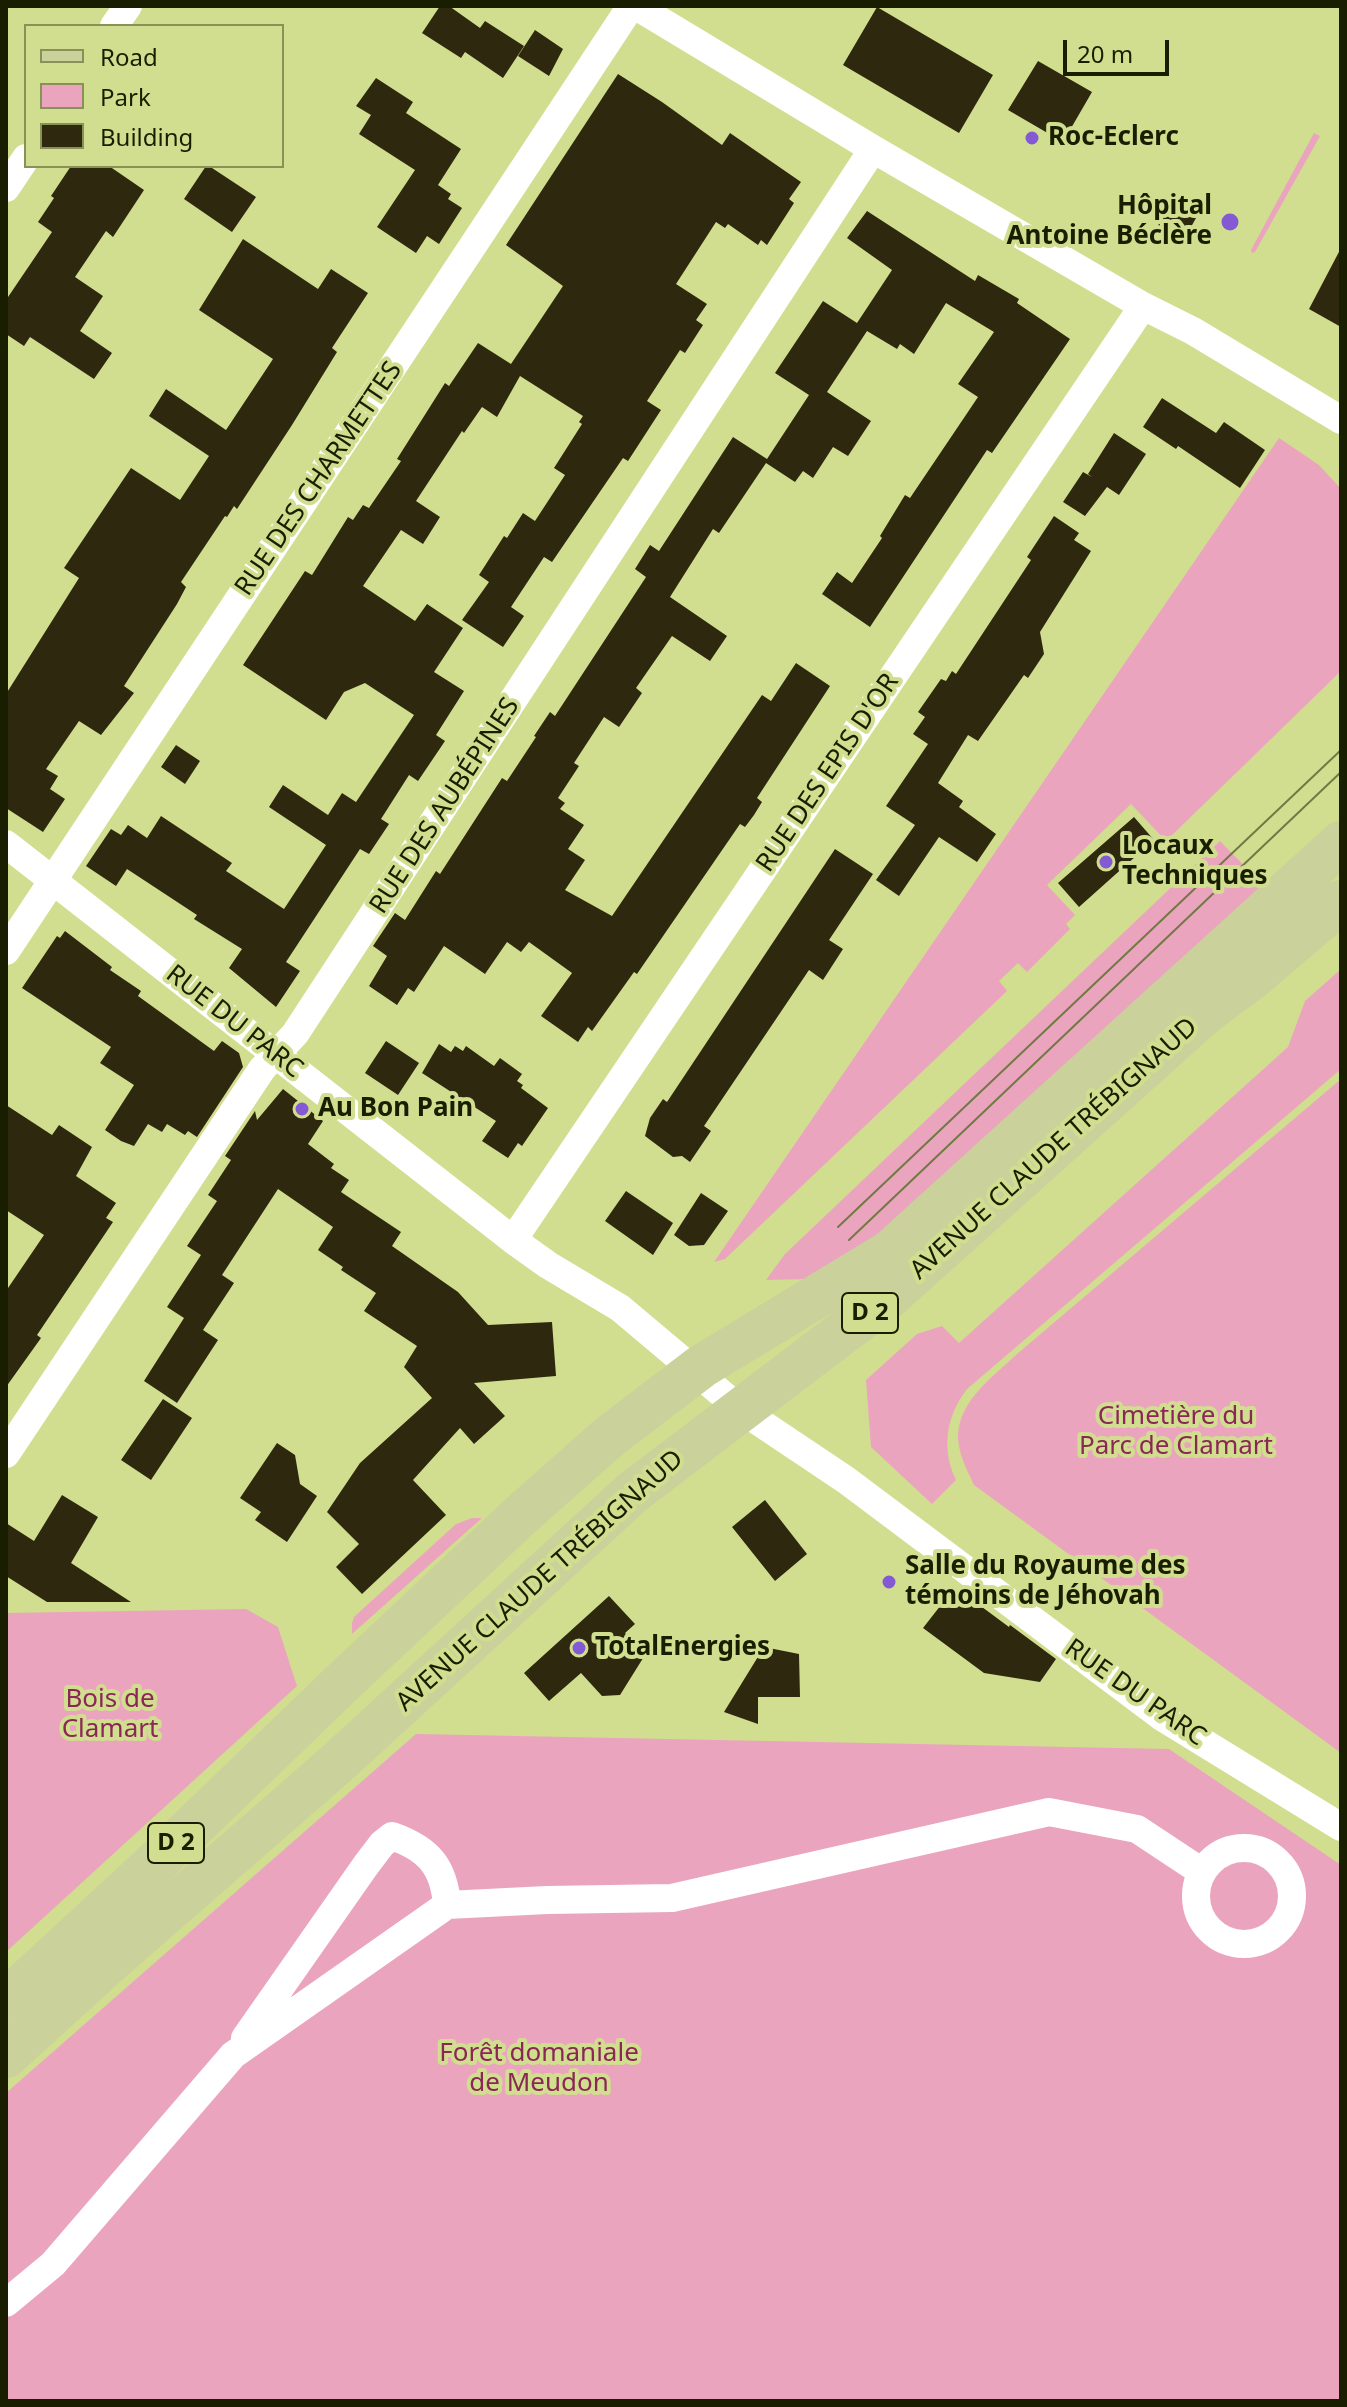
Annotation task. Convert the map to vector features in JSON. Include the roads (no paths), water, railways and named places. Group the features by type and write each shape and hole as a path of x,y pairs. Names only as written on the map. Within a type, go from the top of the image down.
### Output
{"main road":[{"name":"D 2","path":"6,2001 521,1515 609,1437 694,1370 890,1252 1341,843"},
{"name":"AVENUE CLAUDE TRÉBIGNAUD","path":"6,2056 335,1765 633,1492 883,1302 1207,1011 1254,976 1341,902"}],"street":[{"path":"115,24 128,6"},
{"path":"633,6 1341,420"},
{"name":"RUE DES CHARMETTES","path":"6,951 633,6"},
{"name":"RUE DES AUBÉPINES","path":"6,1454 262,1069 295,1034 873,149"},
{"path":"6,188 24,161"},
{"name":"RUE DES EPIS D'OR","path":"513,1240 1143,306"},
{"name":"RUE DU PARC","path":"6,844 513,1240 620,1308 740,1409 846,1480 1162,1717 1341,1827"},
{"path":"233,2055 447,1905 672,1898 1049,1812 1137,1829 1202,1872"},
{"path":"6,2303 53,2264 233,2055 382,1844 392,1836 413,1843 434,1861 445,1884 447,1905"}],"tram line":[{"path":"838,1227 1341,750"},
{"path":"849,1240 1341,772"}],"place":[{"name":"Roc-Eclerc","path":"1032,138"},
{"name":"Hôpital Antoine Béclère","path":"1230,222"},
{"name":"Locaux Techniques","path":"1106,862"},
{"name":"Au Bon Pain","path":"302,1109"},
{"name":"Salle du Royaume des témoins de Jéhovah","path":"889,1582"},
{"name":"TotalEnergies","path":"579,1648"}],"park label":[{"name":"Cimetière du Parc de Clamart","path":"1176,1432"},
{"name":"Bois de Clamart","path":"110,1715"},
{"name":"Forêt domaniale de Meudon","path":"539,2069"}]}
